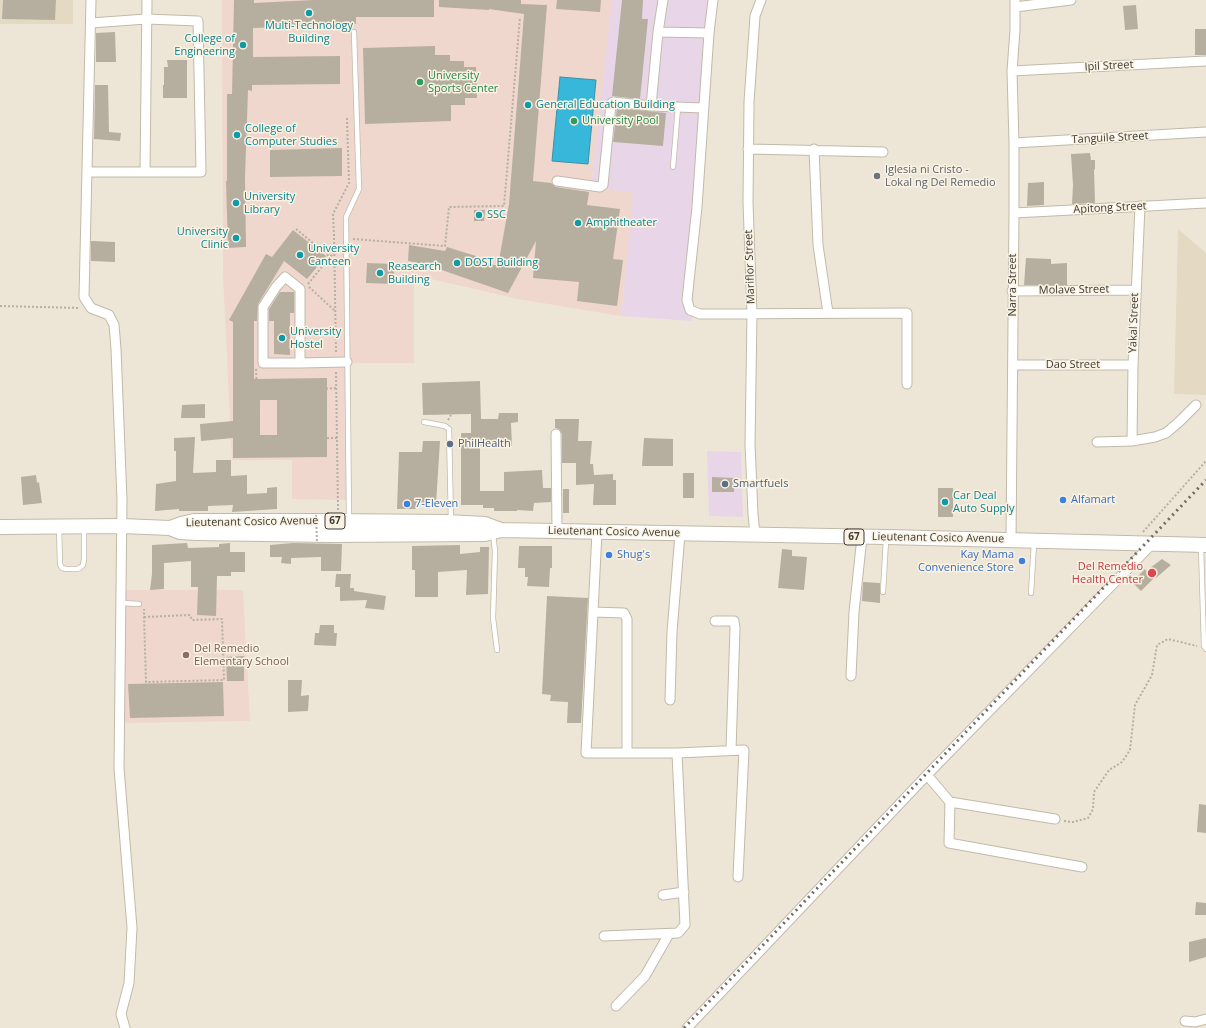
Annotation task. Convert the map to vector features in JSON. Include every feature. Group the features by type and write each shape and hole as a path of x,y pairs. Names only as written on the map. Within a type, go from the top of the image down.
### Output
{"main road":[{"name":"Lieutenant Cosico Avenue","path":"170,528 194,521 451,522 485,524 496,529 556,531 755,534 1204,545"},
{"name":"Lieutenant Cosico Avenue","path":"0,527 122,526 170,528 180,532 196,533 291,534 485,534 496,529"}],"street":[{"path":"91,0 84,297 91,308 110,315 114,325 122,500 119,768 132,928 128,983 121,1014 125,1028"},
{"path":"145,172 147,0"},
{"path":"651,106 658,32 663,0"},
{"path":"714,0 708,33 697,207 686,300 690,310 700,314 907,313 907,384"},
{"name":"Mariflor Street","path":"755,534 750,444 752,314 748,202 748,102 755,16 761,0"},
{"path":"1015,4 1071,0"},
{"name":"Narra Street","path":"1011,540 1013,366 1012,291 1014,213 1012,71 1015,4"},
{"path":"88,172 202,172 198,21 146,19 91,23"},
{"path":"658,32 708,33"},
{"name":"Ipil Street","path":"1012,71 1206,61"},
{"path":"557,180 600,187 603,185 611,104 615,102 651,106 703,108"},
{"name":"Tanguile Street","path":"1014,143 1206,132"},
{"path":"748,149 814,149 883,152"},
{"path":"814,149 818,245 828,313"},
{"name":"Apitong Street","path":"1014,213 1206,203"},
{"name":"Yakal Street","path":"1132,441 1135,290 1140,206"},
{"path":"300,362 300,289 285,277 276,287 263,307 264,363 347,362"},
{"name":"Molave Street","path":"1012,291 1135,290"},
{"name":"Dao Street","path":"1013,366 1133,365"},
{"path":"1097,442 1132,441 1155,438 1166,433 1180,422 1196,405"},
{"path":"556,434 556,531"},
{"path":"597,532 586,753 677,753 744,750 738,877"},
{"path":"670,700 672,632 680,534"},
{"path":"851,676 854,612 862,537"},
{"path":"687,1028 927,774 1152,544"},
{"path":"593,612 624,613 627,619 627,752"},
{"path":"715,621 734,621 735,628 731,750"},
{"path":"604,936 678,933 685,925 677,753"},
{"path":"927,774 950,802 949,843 1082,867"},
{"path":"950,802 1055,819"},
{"path":"663,895 684,892"},
{"path":"616,1006 645,976 669,934"},
{"path":"1185,1021 1195,1022 1206,1019"}],"lane":[{"path":"343,521 347,362 346,217 359,189 354,32"},
{"path":"673,167 678,107"},
{"path":"424,422 445,426 449,430 451,522"},
{"path":"59,526 60,564 62,568 77,570 83,565 84,559 84,526"},
{"path":"496,529 494,618 497,650"},
{"path":"883,592 886,537"},
{"path":"1031,593 1035,541"},
{"path":"1204,545 1205,648"},
{"path":"122,603 139,604"}],"path":[{"path":"334,236 346,239 445,246 449,206 504,206 520,17"},
{"path":"343,521 337,438 333,214 349,183 347,119"},
{"path":"296,230 330,257"},
{"path":"334,252 307,285 335,312"},
{"path":"0,306 91,308"},
{"path":"256,369 258,439 313,437 337,438"},
{"path":"256,392 336,388"},
{"path":"310,390 313,437"},
{"path":"1133,543 1206,461"},
{"path":"316,515 317,542"},
{"path":"139,604 145,604 144,617 146,682 224,680 222,619 192,620 190,615 144,617"},
{"path":"1055,819 1073,822 1088,818 1093,810 1094,792 1109,770 1122,762 1130,750 1134,705 1152,675 1157,645 1168,638 1205,648"}],"shaded area":[{"path":"0,0 73,0 73,24 0,24"},
{"path":"222,0 612,0 591,187 633,193 621,316 518,299 414,275 414,363 347,363 351,500 292,499 292,460 232,460 223,276"},
{"path":"612,0 715,0 692,321 621,316 633,193 591,187"},
{"path":"1178,229 1206,253 1206,395 1174,394"},
{"name":"Smartfuels","path":"707,451 741,452 743,517 709,516"},
{"name":"Del Remedio Elementary School","path":"125,590 243,590 250,721 125,723"}],"water":[{"name":"University Pool","path":"560,77 596,80 588,164 552,161"}],"building":[{"path":"3,0 56,0 55,20 2,19"},
{"path":"234,0 254,0 254,3 313,0 434,0 434,17 356,17 356,24 253,28 253,57 340,56 340,84 252,85 252,91 248,90 245,178 246,247 228,248 226,181 227,94 232,94"},
{"path":"439,0 521,0 521,4 547,5 533,181 551,183 556,187 589,192 587,205 620,209 613,259 623,260 617,306 577,301 579,282 533,278 536,241 508,293 439,269 440,267 408,261 409,245 445,251 447,247 476,256 474,260 498,266 509,204 524,14 489,9 439,7"},
{"path":"557,0 601,0 600,12 556,9"},
{"path":"622,0 643,0 642,19 648,19 640,99 612,96"},
{"path":"1136,5 1138,29 1125,30 1123,6"},
{"path":"1195,29 1206,29 1206,55 1195,55"},
{"path":"115,32 116,62 96,62 96,33"},
{"name":"University Sports Center","path":"435,46 435,55 450,55 450,61 464,61 464,67 476,67 477,98 465,98 465,105 451,105 451,121 365,124 363,48"},
{"path":"167,60 187,60 187,98 163,98 164,67 168,67"},
{"path":"95,85 108,85 109,132 121,133 120,141 94,139"},
{"path":"617,108 666,113 663,146 613,142"},
{"path":"342,148 342,176 270,177 270,150"},
{"path":"1090,153 1091,160 1095,160 1095,203 1072,204 1073,185 1071,154"},
{"path":"1044,182 1044,205 1027,206 1028,183"},
{"name":"SSC","path":"474,210 485,210 484,221 474,221"},
{"path":"293,230 326,256 307,279 284,261 258,304 257,321 254,321 254,379 327,378 327,457 233,458 233,438 201,441 200,424 233,421 233,322 229,320 266,254 272,257","holes":["260,400 277,400 277,435 260,435"]},
{"path":"91,241 115,242 115,262 91,261"},
{"path":"1026,258 1051,259 1051,264 1067,263 1067,285 1024,285"},
{"name":"Reasearch Building","path":"367,263 395,264 393,284 366,283"},
{"name":"University Hostel","path":"280,292 294,292 294,313 290,313 290,355 274,354 274,321 269,321 269,309"},
{"path":"480,381 481,419 498,419 499,413 518,413 518,422 511,423 512,446 480,446 480,491 504,491 504,472 542,470 543,488 551,488 551,502 534,503 533,511 494,511 494,508 483,508 483,505 461,505 461,433 471,433 471,414 423,415 422,383"},
{"path":"205,404 205,418 181,418 182,405"},
{"path":"555,419 579,419 578,441 592,441 590,464 593,464 594,475 613,474 613,480 616,480 616,505 593,505 594,484 576,485 576,463 562,463 562,434 559,429 555,428"},
{"path":"195,437 193,473 216,472 216,460 231,460 231,476 247,475 247,494 267,493 267,488 277,487 277,509 232,512 233,505 208,506 208,511 179,511 179,509 155,511 156,484 176,481 176,451 174,451 174,438"},
{"path":"644,438 673,439 673,466 642,466"},
{"path":"423,441 440,441 436,504 416,503 416,509 397,509 399,452 422,452"},
{"path":"683,473 694,473 694,498 683,498"},
{"path":"36,475 37,483 39,482 42,503 23,505 21,477"},
{"path":"712,477 735,478 734,492 712,492"},
{"name":"Car Deal Auto Supply","path":"938,488 953,488 953,517 938,517"},
{"path":"563,489 569,489 569,513 563,513"},
{"path":"187,543 188,548 219,547 219,544 230,543 230,552 245,552 245,572 231,572 231,576 217,576 216,616 197,615 198,587 191,587 191,561 164,563 164,589 150,590 152,574 152,545"},
{"path":"293,543 342,544 341,571 321,571 321,557 291,558 291,564 281,563 282,557 270,557 270,545"},
{"path":"460,545 460,554 480,552 480,547 489,547 488,594 466,595 467,570 438,572 438,597 415,597 415,570 412,570 412,546"},
{"path":"519,546 552,546 552,568 550,568 549,587 527,586 528,577 525,577 525,568 518,568"},
{"path":"782,549 792,550 792,556 807,557 804,590 778,588"},
{"path":"1162,559 1171,565 1156,578 1155,577 1141,591 1132,582 1145,569 1146,571"},
{"path":"336,574 351,574 350,588 354,588 354,591 386,596 384,610 365,608 367,600 340,601 340,587 335,587"},
{"path":"863,582 880,583 880,603 862,601"},
{"path":"547,596 588,598 581,723 567,723 568,702 550,701 551,695 542,694"},
{"path":"320,625 334,625 334,633 337,633 336,646 314,645 315,633 319,633"},
{"path":"244,656 244,681 227,681 226,657"},
{"path":"288,680 302,680 301,696 309,695 308,711 288,712"},
{"path":"223,682 224,716 130,718 128,684"},
{"path":"1199,804 1206,805 1206,833 1197,832"},
{"path":"1196,902 1206,903 1206,915 1195,915"},
{"path":"1206,938 1206,957 1189,962 1189,942"}],"railway":[{"path":"684,1028 1206,480"}],"place":[{"name":"Multi-Technology Building","path":"309,13"},
{"name":"College of Engineering","path":"243,45"},
{"name":"University Sports Center","path":"420,82"},
{"name":"General Education Building","path":"528,105"},
{"name":"University Pool","path":"574,121"},
{"name":"College of Computer Studies","path":"237,135"},
{"name":"Iglesia ni Cristo - Lokal ng Del Remedio","path":"877,176"},
{"name":"University Library","path":"236,203"},
{"name":"SSC","path":"479,215"},
{"name":"Amphitheater","path":"578,223"},
{"name":"University Clinic","path":"236,238"},
{"name":"University Canteen","path":"300,255"},
{"name":"DOST Building","path":"457,263"},
{"name":"Reasearch Building","path":"380,273"},
{"name":"University Hostel","path":"282,338"},
{"name":"PhilHealth","path":"450,444"},
{"name":"Smartfuels","path":"725,484"},
{"name":"Alfamart","path":"1063,500"},
{"name":"Car Deal Auto Supply","path":"945,502"},
{"name":"7-Eleven","path":"407,504"},
{"name":"Shug's","path":"609,555"},
{"name":"Kay Mama Convenience Store","path":"1022,561"},
{"name":"Del Remedio Health Center","path":"1152,573"},
{"name":"Del Remedio Elementary School","path":"186,655"}]}
